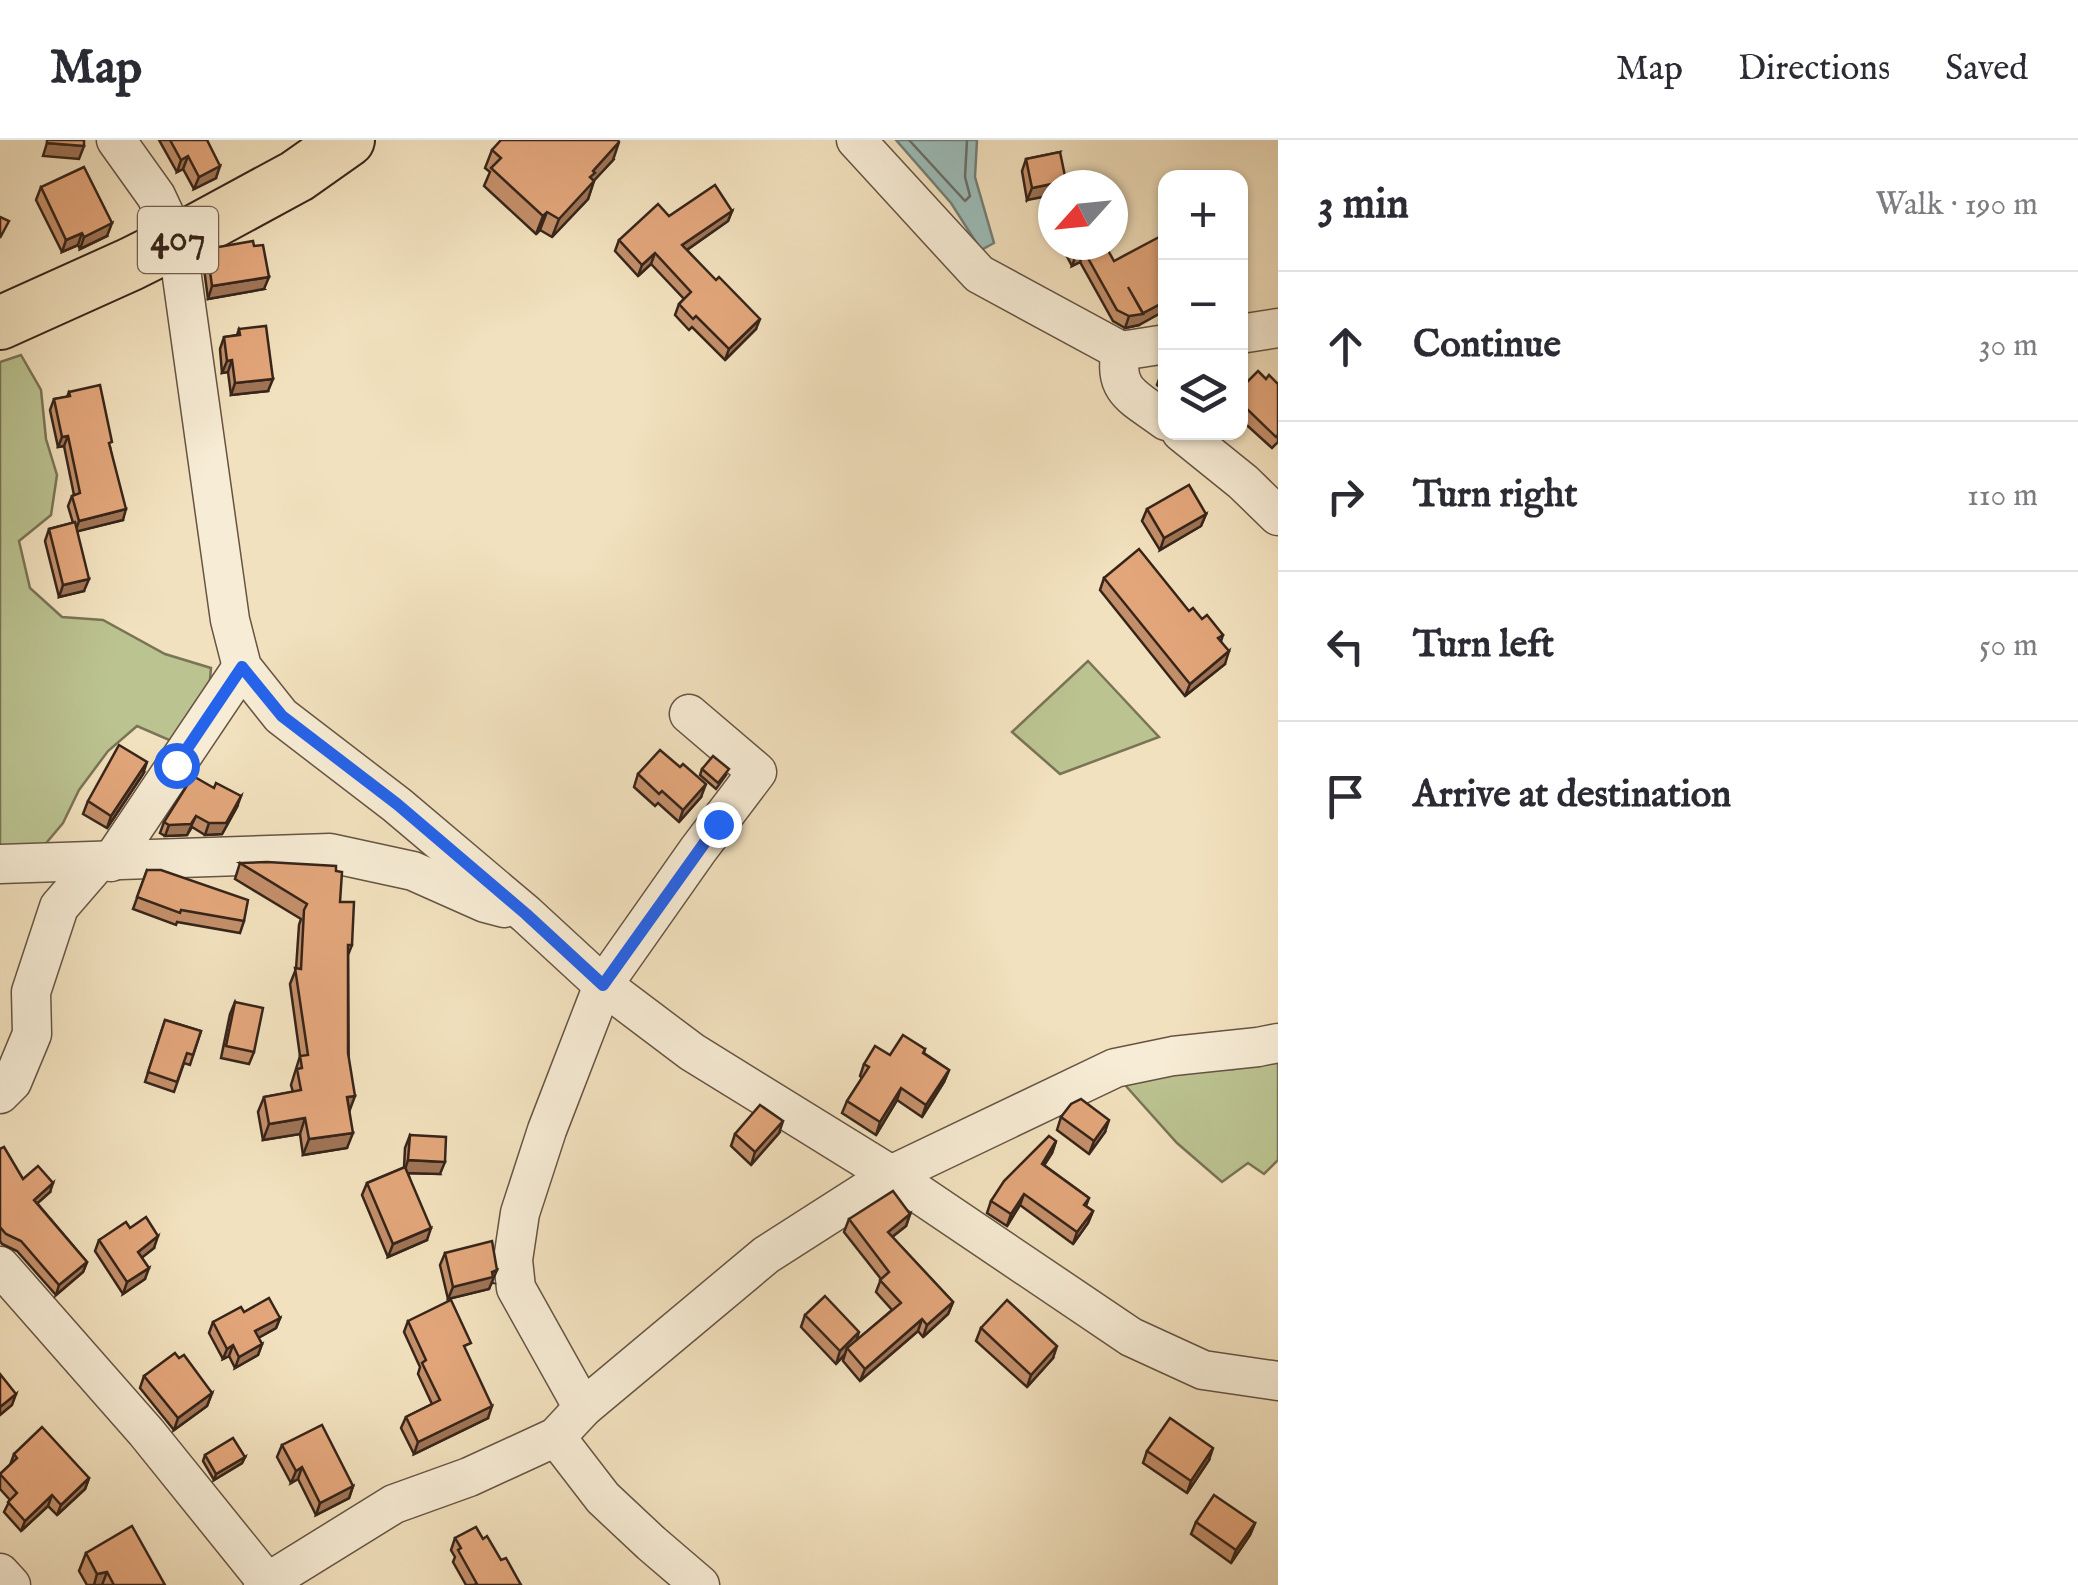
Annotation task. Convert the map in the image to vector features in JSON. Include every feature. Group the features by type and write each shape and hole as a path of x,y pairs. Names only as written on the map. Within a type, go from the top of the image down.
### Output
{"highway":[{"name":"407","path":"0,323 178,241 297,176 348,140"}],"street":[{"path":"116,140 156,196 178,241 230,620 242,667 282,716 397,804 603,985 692,1052 891,1175 1131,1337 1203,1370 1278,1381"},
{"path":"856,140 979,274 1121,351 1158,345"},
{"path":"1248,333 1278,328"},
{"path":"1121,351 1117,370 1122,386 1158,415"},
{"path":"1190,440 1278,516"},
{"path":"0,1094 12,1082 32,1034 16,985 59,907 104,862 242,667"},
{"path":"583,1408 516,1288 513,1260 520,1213 547,1130 603,985 757,772 690,714"},
{"path":"0,864 330,853 413,871 485,903 526,914"},
{"path":"0,1266 146,1432 265,1583 394,1504 468,1477 556,1437 583,1408 766,1255 891,1175 1114,1068 1278,1042"},
{"path":"556,1437 602,1498 700,1585"},
{"path":"0,1573 11,1585"}],"green space":[{"path":"21,355 41,390 46,439 57,475 51,515 19,541 30,588 62,617 103,620 165,654 211,668 209,691 176,743 137,726 108,751 79,790 63,823 42,848 0,847 0,362"},
{"path":"1088,661 1159,737 1060,774 1012,732"},
{"path":"1278,1058 1278,1160 1264,1174 1248,1163 1222,1182 1177,1143 1125,1085 1178,1070 1234,1069"}],"water":[{"path":"896,140 977,140 975,177 994,243 981,250 951,203"}],"building":[{"path":"84,140 84,146 47,143"},
{"path":"170,140 207,140 220,166 199,177 188,156 181,160"},
{"path":"501,140 619,142 593,171 590,177 594,181 559,219 547,212 543,216 491,168 501,158 492,150"},
{"path":"1060,152 1064,170 1038,170 1038,187 1032,188 1026,159"},
{"path":"84,167 112,223 84,237 82,233 66,240 41,187"},
{"path":"715,185 732,211 682,245 760,319 729,349 679,304 691,292 655,253 642,265 619,240 658,204 669,216"},
{"path":"0,217 9,221 0,238"},
{"path":"1158,238 1158,305 1143,313 1128,287 1143,314 1129,316 1117,310 1089,260 1128,260 1128,254"},
{"path":"253,241 254,246 263,245 269,277 212,286 207,249"},
{"path":"266,326 273,379 235,383 224,337 240,335 239,329"},
{"path":"1258,371 1278,384 1276,437 1248,410 1248,381"},
{"path":"100,385 112,442 109,443 126,509 79,521 72,496 80,493 68,436 62,437 54,399"},
{"path":"1189,485 1206,514 1164,538 1147,509"},
{"path":"75,522 89,579 63,585 49,529"},
{"path":"1139,549 1189,611 1193,608 1202,619 1207,615 1223,635 1218,638 1229,651 1190,684 1104,578"},
{"path":"119,745 147,762 111,816 88,801"},
{"path":"660,750 706,784 683,810 638,774"},
{"path":"713,756 729,769 718,783 702,769"},
{"path":"193,776 241,796 226,823 209,823 196,816 191,824 164,822"},
{"path":"240,863 336,866 336,871 342,872 340,902 354,902 352,945 348,945 348,1053 355,1096 347,1097 353,1133 309,1139 305,1118 269,1124 264,1097 301,1090 297,1069 302,1068 300,1056 308,1055 295,968 301,969 307,904"},
{"path":"147,870 161,870 248,900 244,921 181,910 180,913 137,897"},
{"path":"235,1002 263,1008 254,1052 226,1046"},
{"path":"165,1020 201,1031 193,1055 187,1053 177,1082 148,1072"},
{"path":"903,1035 949,1070 926,1105 901,1088 880,1122 847,1101 869,1067 864,1064 875,1046 890,1055"},
{"path":"1081,1099 1109,1120 1094,1141 1061,1117"},
{"path":"760,1105 783,1121 755,1152 735,1134"},
{"path":"410,1135 446,1137 445,1162 408,1160"},
{"path":"1049,1136 1056,1141 1042,1164 1089,1198 1084,1205 1093,1211 1077,1232 1024,1194 1011,1214 991,1201 1004,1181"},
{"path":"4,1147 23,1179 38,1166 53,1183 34,1200 87,1262 59,1285 21,1241 0,1227 0,1149"},
{"path":"405,1167 431,1228 393,1244 367,1183"},
{"path":"893,1191 910,1214 888,1232 953,1302 927,1325 922,1319 865,1369 847,1348 901,1303 880,1280 889,1272 849,1219"},
{"path":"146,1217 158,1236 138,1252 149,1268 127,1282 99,1240 126,1222 130,1228"},
{"path":"492,1241 497,1270 492,1272 493,1277 453,1287 445,1253"},
{"path":"825,1296 859,1332 840,1351 805,1315"},
{"path":"269,1298 280,1318 255,1331 262,1344 239,1357 233,1345 227,1349 213,1322 241,1307 244,1312"},
{"path":"451,1300 471,1343 464,1346 492,1406 418,1442 406,1417 440,1400 408,1321"},
{"path":"1007,1300 1057,1346 1031,1375 981,1328"},
{"path":"175,1353 179,1358 184,1355 212,1393 178,1418 144,1376"},
{"path":"0,1374 16,1394 0,1407"},
{"path":"1170,1418 1213,1448 1191,1481 1147,1451"},
{"path":"322,1425 353,1486 320,1503 302,1467 296,1471 282,1445"},
{"path":"42,1427 89,1478 61,1505 52,1495 25,1521 8,1502 17,1493 0,1474"},
{"path":"233,1438 245,1457 216,1474 205,1455"},
{"path":"1214,1495 1255,1523 1236,1550 1196,1522"},
{"path":"132,1526 165,1585 114,1585 107,1572 97,1574 86,1553"},
{"path":"476,1527 483,1539 487,1536 501,1560 506,1558 521,1585 474,1585 477,1584 455,1538"}],"route":[{"path":"176,765 242,667 282,716 397,804 603,985 718,824"}]}
